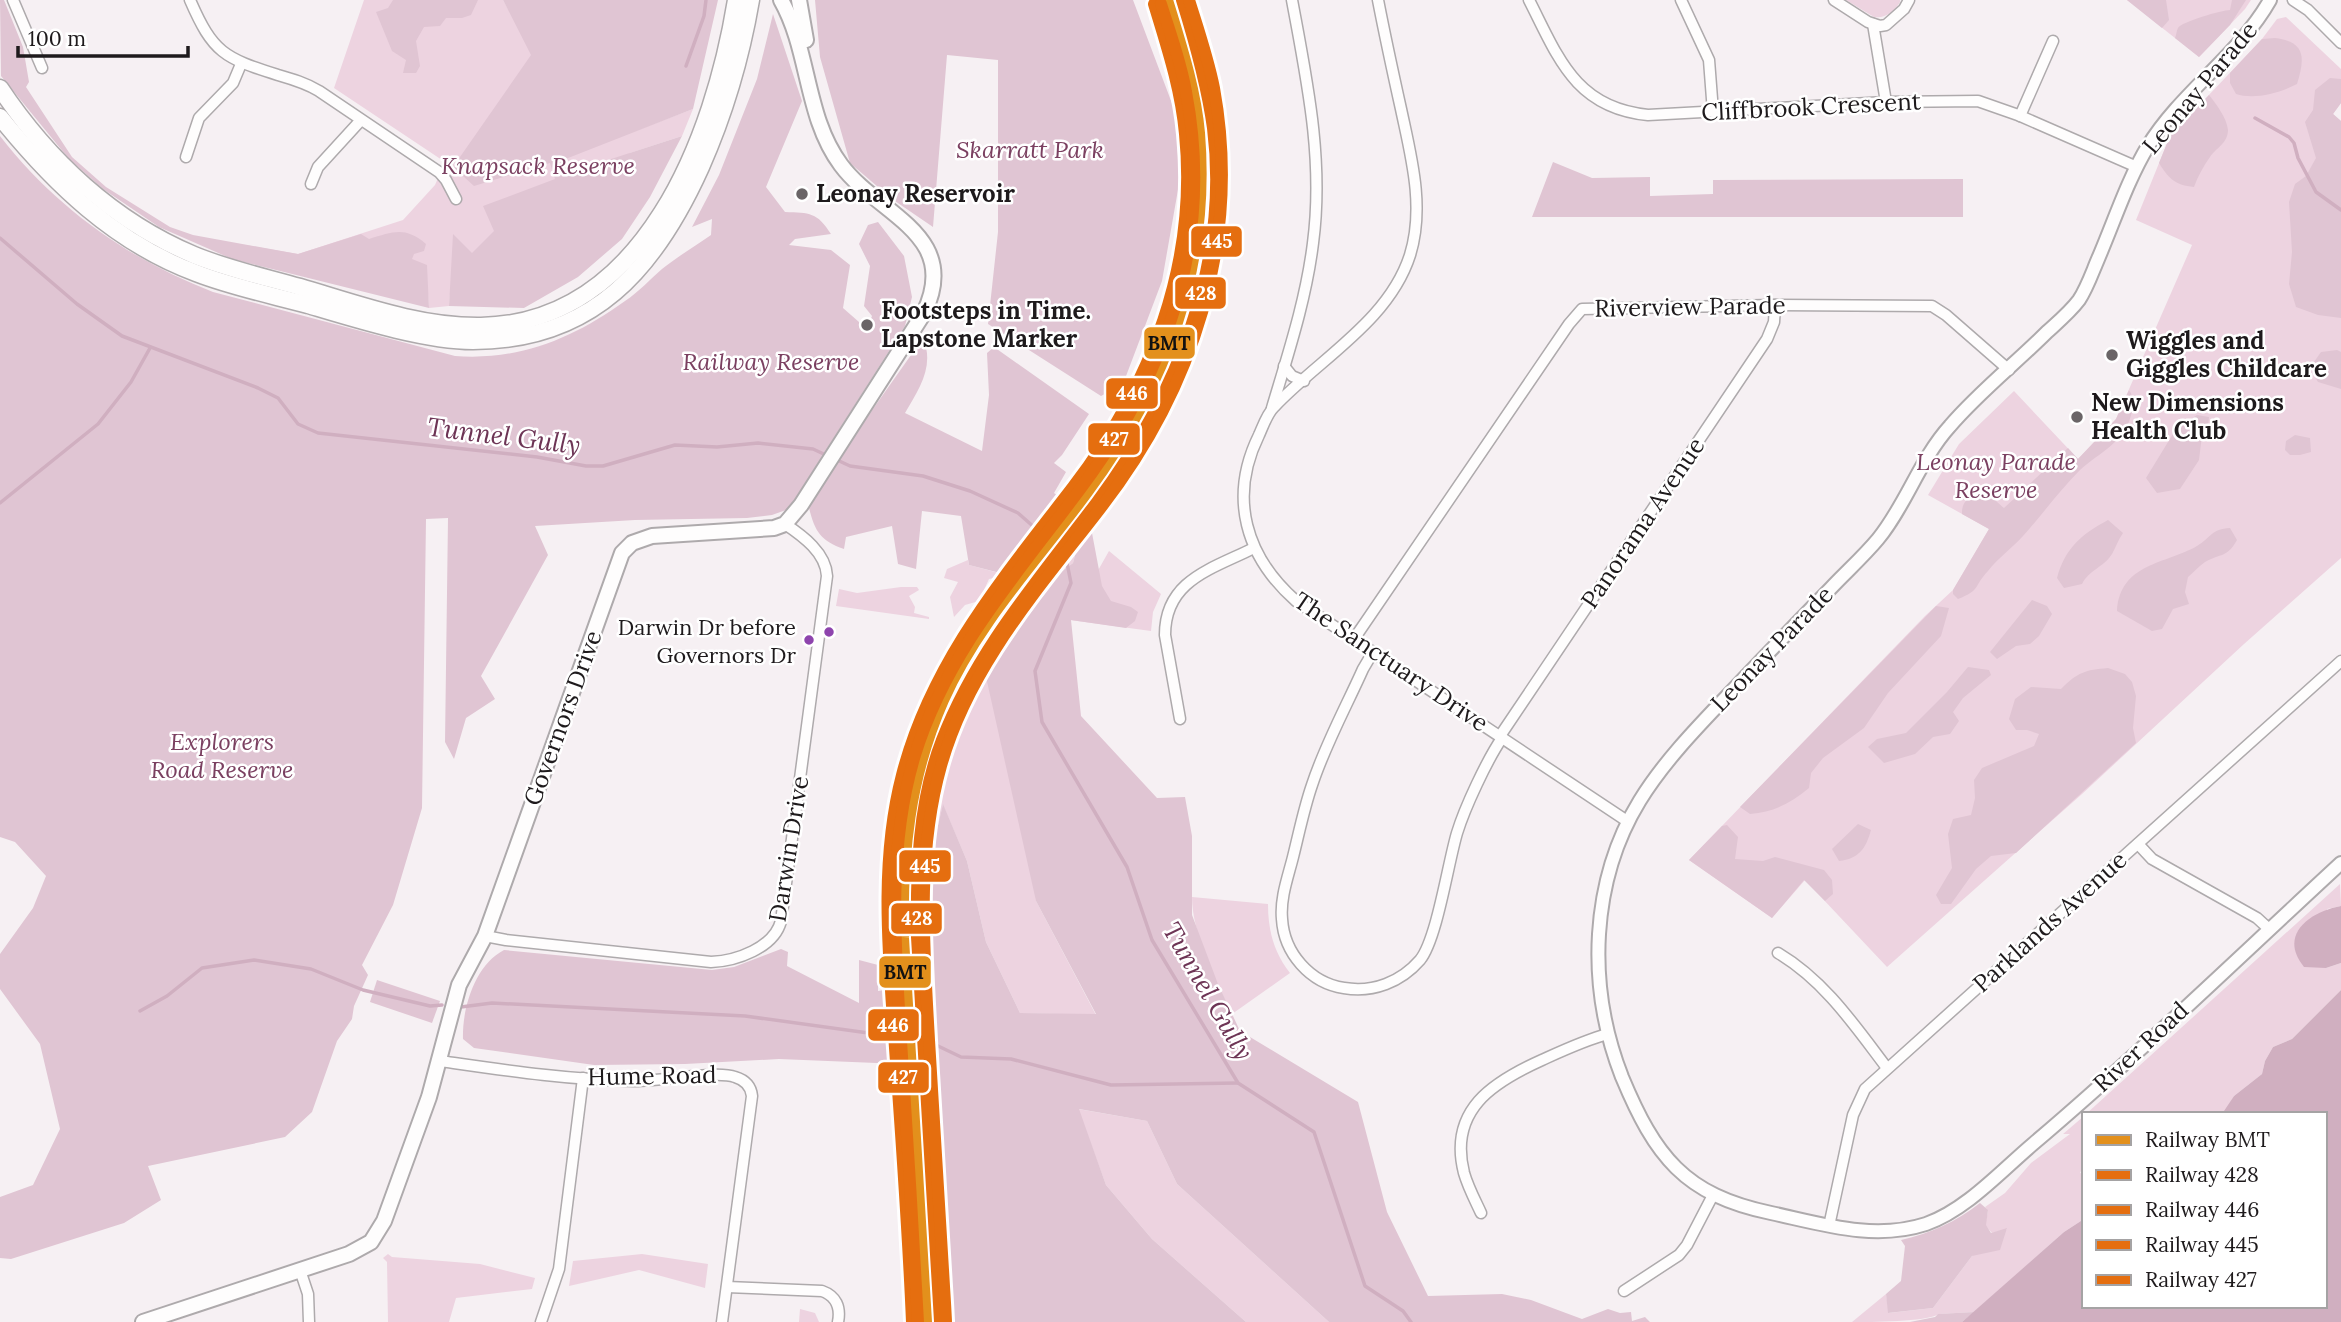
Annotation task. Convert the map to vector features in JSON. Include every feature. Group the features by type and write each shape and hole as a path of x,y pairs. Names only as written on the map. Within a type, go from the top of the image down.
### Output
{"highway":[{"path":"0,88 41,142 81,183 127,219 195,256 412,318 467,326 503,324 554,310 588,293 623,264 648,234 671,194 704,122 728,44 736,0"},
{"path":"0,117 26,150 75,199 129,239 193,272 319,309 433,337 470,341 503,340 541,332 581,316 632,278 657,248 694,182 718,126 740,57 751,0"}],"main road":[{"path":"781,0 794,28 806,79 827,144 857,183 914,230 925,245 933,268 933,290 924,313 801,505 785,524"},
{"path":"799,0 818,114"},
{"name":"Governors Drive","path":"143,1322 357,1250 371,1242 387,1215 440,1061 459,985 485,936 622,553 632,543 652,536 768,529 785,524"}],"street":[{"path":"13,0 42,68"},
{"path":"190,0 211,42 224,54 241,64 305,84 439,172 456,199"},
{"path":"1272,409 1307,283 1317,196 1315,131 1292,0"},
{"name":"The Sanctuary Drive","path":"1378,0 1411,158 1417,210 1414,241 1406,267 1385,301 1272,409 1255,443 1246,474 1246,518 1254,548 1265,569 1296,601 1627,821"},
{"name":"Cliffbrook Crescent","path":"1529,0 1563,66 1577,85 1597,99 1619,109 1639,114 1886,102 1978,101 2020,116 2137,167"},
{"path":"1681,0 1709,60 1713,112"},
{"path":"1834,0 1872,24 1886,25 1904,9 1909,0"},
{"name":"Leonay Parade","path":"1894,1231 1859,1231 1744,1207 1713,1195 1679,1171 1656,1144 1630,1096 1608,1034 1601,999 1598,969 1602,907 1608,873 1627,821 1658,771 1877,540 1946,430 2067,313 2082,295 2137,167 2159,130 2254,24 2270,0"},
{"path":"2293,0 2308,10 2341,43"},
{"path":"1872,24 1886,102"},
{"path":"2020,116 2053,41"},
{"path":"186,157 199,118 233,83 241,64"},
{"path":"311,184 318,167 361,120"},
{"name":"Panorama Avenue","path":"1373,652 1363,668 1313,782 1284,895 1284,935 1294,955 1311,974 1341,988 1368,989 1385,985 1401,976 1424,953 1433,930 1459,828 1501,737 1767,339 1774,322 1775,305"},
{"name":"Riverview Parade","path":"1354,639 1569,324 1582,309 1925,305 1937,308 2008,370"},
{"path":"1284,366 1292,376 1304,381"},
{"name":"Darwin Drive","path":"485,936 711,962 751,952 777,932 783,907 827,576 824,564 811,544 785,524"},
{"path":"1181,719 1165,635 1165,623 1172,600 1179,590 1194,578 1254,548"},
{"name":"Parklands Avenue","path":"1829,1226 1856,1103 1865,1089 2341,661"},
{"path":"2138,844 2152,859 2257,918 2269,929"},
{"name":"River Road","path":"1894,1231 1934,1221 1968,1199 2084,1100 2341,863"},
{"path":"1779,953 1807,971 1840,1007 1887,1068"},
{"path":"1481,1213 1467,1182 1462,1158 1464,1133 1474,1107 1488,1090 1509,1075 1608,1034"},
{"name":"Hume Road","path":"440,1061 583,1078 649,1081 727,1075 741,1079 750,1088 752,1096 722,1322"},
{"path":"541,1322 559,1269 583,1078"},
{"path":"1624,1291 1679,1255 1713,1195"},
{"path":"300,1270 308,1294 309,1322"},
{"path":"727,1287 815,1289 830,1294 838,1304 838,1322"}],"green space":[{"path":"0,0 4,0 23,47 29,82 26,87 72,157 106,187 170,227 193,235 298,254 361,234 369,239 399,232 412,235 426,244 424,251 414,254 412,259 427,265 429,308 232,259 159,227 103,189 69,159 1,76"},
{"name":"Knapsack Reserve","path":"364,0 503,0 508,9 635,131 693,109 682,136 630,153 450,294 449,306 429,308 428,294 246,245 298,254 403,220 435,185 445,162 334,88"},
{"path":"393,0 478,0 471,15 446,18 440,26 424,27 416,41 420,66 416,73 403,73 406,60 392,51 376,12 388,8"},
{"name":"Knapsack Reserve","path":"503,0 718,0 693,109 563,160 568,173 682,136 650,197 622,239 578,277 524,308 449,306 453,234 472,253 494,231 483,206 555,179 550,163 474,186 453,167 531,55"},
{"name":"Skarratt Park","path":"815,0 1133,0 1176,114 1179,184 1162,281 1123,384 1101,396 988,324 998,232 998,60 947,55 933,227 892,199 850,163 820,57"},
{"path":"1846,0 1900,2 1889,14 1874,17"},
{"path":"2127,0 2251,0 2199,57"},
{"path":"2127,0 2166,0 2169,20 2162,28"},
{"path":"2232,0 2246,0 2230,25 2199,57 2175,38 2178,28 2186,23 2230,10"},
{"path":"773,14 802,101 766,187 785,212 812,215 821,221 831,234 795,239 789,245 831,250 850,265 843,308 867,329 872,316 864,306 870,266 859,244 868,225 878,222 904,256 912,297 905,326 786,510 747,518 635,520 535,526 548,555 481,676 495,699 466,718 454,759 445,742 448,518 426,519 422,808 393,905 362,965 368,975 354,1006 352,1019 337,1041 312,1112 285,1137 148,1166 161,1200 124,1223 11,1259 0,1258 0,1197 33,1185 60,1129 40,1044 0,989 0,954 33,908 46,876 15,842 0,837 0,136 45,186 96,229 152,264 182,279 213,292 455,356 501,355 545,344 586,326 630,297 668,265 711,235 712,219 692,227 719,175 757,79"},
{"name":"Leonay Parade Reserve","path":"2286,17 2341,69 2341,103 2333,114 2341,121 2341,558 1887,967 1805,880 1772,918 1689,860 1953,590 1989,529 1928,495 1959,444 2014,391 2078,459 2116,419 2192,245 2136,220 2170,136 2262,39 2277,19"},
{"path":"2275,38 2293,43 2301,53 2297,84 2267,95 2236,94 2230,83 2230,73 2262,39"},
{"path":"2330,78 2341,79 2341,103 2333,114 2341,121 2341,318 2318,315 2296,307 2289,284 2292,252 2289,202 2295,184 2306,176 2316,158 2305,122 2313,110 2315,90"},
{"path":"2209,95 2223,116 2227,135 2205,164 2194,187 2182,185 2169,177 2159,163 2170,136"},
{"path":"1553,162 1592,178 1650,177 1650,196 1713,194 1713,180 1963,179 1963,217 1532,217"},
{"path":"923,338 927,358 924,377 905,413 982,451 989,395 987,353 994,347 1089,414 1054,463 1066,472 1054,493 1066,502 1004,574 969,565 961,516 922,511 916,569 898,564 892,526 846,537 844,549 824,539 811,516 809,508 868,416"},
{"path":"2321,352 2341,352 2341,389 2318,382 2312,372 2314,362"},
{"path":"2129,390 2132,408 2123,433 2072,478 2023,536 1983,576 1974,590 1958,599 1953,590 1989,529 1962,514 1967,500 1975,495 1985,495 2004,508 2068,448 2078,459 2116,419"},
{"path":"2197,415 2209,417 2208,426 2202,435 2199,460 2180,489 2157,493 2146,478 2176,429"},
{"path":"2295,435 2310,438 2311,452 2290,455 2285,450 2286,441"},
{"path":"2108,520 2123,533 2112,554 2082,584 2064,588 2057,578 2070,550 2090,531"},
{"path":"2230,528 2237,540 2233,546 2227,552 2205,562 2188,577 2185,592 2189,604 2173,609 2162,629 2152,631 2117,611 2120,595 2135,574 2197,546 2215,532"},
{"path":"1077,532 1092,533 1102,586 1111,601 1138,612 1135,621 1126,628 1071,620 1081,716 1157,798 1185,797 1192,836 1192,915 1218,984 1240,1031 1358,1102 1387,1212 1428,1296 1502,1294 1531,1300 1582,1319 1608,1309 1620,1313 1631,1312 1632,1321 1645,1317 1650,1322 1329,1322 1177,1184 1147,1121 1079,1109 1106,1185 1152,1239 1246,1322 946,1322 913,932 943,804 967,861 986,942 1020,1013 1096,1014 1036,901 984,668 1025,600 1073,563 1076,551 1068,544"},
{"path":"1068,544 1076,551 1073,563 1027,598"},
{"path":"1109,551 1161,594 1153,612 1151,631 1070,620"},
{"path":"968,560 969,565 999,573 998,577 989,579 979,601 965,605 954,617 950,597 958,582 944,578 947,569"},
{"path":"917,587 919,590 909,596 915,607 914,613 929,619 836,606 839,589 857,593"},
{"path":"2032,600 2047,606 2052,614 2039,636 2030,644 2016,646 1997,659 1990,652"},
{"path":"1025,601 1036,901 1096,1015 1020,1013 986,942 967,861 943,805 913,932 924,824 962,686 969,683 978,664"},
{"path":"1936,606 1949,608 1941,636 1888,693 1864,728 1823,758 1811,773 1809,788 1789,802 1767,811 1750,814 1740,807"},
{"path":"1968,667 1989,670 1991,675 1963,698 1953,712 1959,721 1950,734 1933,737 1915,754 1884,763 1868,747 1877,739 1906,733"},
{"path":"2108,668 2125,674 2132,682 2136,696 2133,728 2136,743 2016,853 1991,856 1976,869 1951,904 1941,904 1936,895 1952,868 1948,834 1953,819 1971,815 1975,798 1974,780 1982,768 2034,746 2039,734 2016,730 2009,719 2015,699 2031,687 2061,689 2082,673"},
{"path":"1858,824 1871,830 1867,842 1857,855 1839,861 1832,849"},
{"path":"1727,825 1738,837 1735,859 1763,861 1775,857 1824,870 1832,880 1833,894 1825,901 1804,880 1772,918 1689,860 1722,826"},
{"path":"2340,884 2341,906 2327,909 2326,968 2341,963 2341,990 2292,1039 2273,1047 2265,1061 2262,1074 2234,1096 2225,1112 2088,1112"},
{"path":"1192,897 1268,904 1273,941 1290,973 1232,1014 1200,941"},
{"path":"781,949 788,952 787,966 859,1003 859,960 878,965 878,991 899,988 901,1064 779,1059 594,1065 474,1048 463,1039 465,1014 472,988 485,966 504,950 712,970 734,967"},
{"path":"377,980 440,1001 432,1023 370,1002"},
{"path":"1078,1109 1147,1121 1177,1184 1329,1322 1246,1322 1152,1239 1106,1185"},
{"path":"2082,1118 2082,1220 2064,1232 1974,1312 1939,1314 1911,1320 1852,1322 1886,1294 1889,1313 1933,1308 1972,1256 2007,1229 1992,1233 1985,1225 1988,1211 1985,1207 2005,1193 2031,1163 2070,1134 2063,1134"},
{"path":"1980,1203 1988,1210 1986,1225 1991,1233 2007,1228 2000,1250 1972,1256 1933,1308 1888,1313 1886,1294 1901,1281 1905,1246 1901,1240 1943,1226"},
{"path":"388,1254 392,1257 480,1264 535,1278 532,1289 456,1298 449,1322 388,1322 387,1262 383,1258"},
{"path":"642,1254 708,1264 705,1288 639,1270 569,1286 573,1261"},
{"path":"800,1309 815,1313 819,1322 799,1322"},
{"path":"1974,1312 1962,1322 1910,1322 1938,1314"}],"shaded area":[{"path":"2341,906 2341,963 2326,968 2304,967 2294,945 2296,935 2308,919"},
{"path":"2341,990 2341,1322 1962,1322 2064,1232 2082,1220 2082,1308 2327,1308 2327,1112 2223,1112 2234,1096 2262,1074 2265,1061 2273,1047 2292,1039"}],"waterway":[{"path":"686,66 704,16 706,0"},
{"path":"2255,118 2289,137 2316,192 2341,210"},
{"name":"Tunnel Gully","path":"0,238 77,304 122,336 258,388 278,398 298,424 318,433 537,457 586,466 603,466 675,445 717,447 758,443 813,449 828,456"},
{"path":"0,503 98,424 131,382 150,348"},
{"name":"Tunnel Gully","path":"835,459 850,466 923,476 970,491 1018,513 1043,535"},
{"name":"Tunnel Gully","path":"1066,558 1071,583 1035,671 1042,722 1127,867 1152,940 1238,1083 1314,1132 1365,1286 1403,1311 1411,1322"},
{"path":"140,1011 167,996 202,968 254,960 311,969 363,990 430,1006 442,1005"},
{"path":"461,1007 492,1003 745,1016 890,1036"},
{"path":"936,1045 961,1057 1011,1059 1111,1085 1238,1083"}],"rail line":[{"name":"BMT","path":"926,1322 903,938 909,817 931,729 957,672 990,618 1087,492 1115,451 1160,367 1177,323 1189,278 1201,183 1199,133 1194,99 1167,0"},
{"name":"428","path":"940,1321 917,937 918,862 923,812 942,740 973,675 1011,615 1126,461 1173,372 1191,326 1205,277 1213,228 1216,178 1213,128 1207,95 1182,0"},
{"name":"445","path":"946,1321 924,936 925,868 933,800 953,730 968,696 1007,631 1132,464 1161,415 1184,364 1202,311 1215,257 1221,202 1221,145 1212,77 1189,0"},
{"name":"446","path":"912,1322 888,937 888,871 895,807 915,734 931,695 951,658 996,588 1101,448 1146,364 1163,321 1176,275 1184,229 1187,182 1185,134 1180,101 1154,4"},
{"name":"427","path":"918,1322 895,933 897,861 906,790 915,755 946,681 986,614 1112,443 1160,350 1177,301 1188,251 1194,199 1193,146 1184,81 1161,4"}],"place":[{"name":"Leonay Reservoir","path":"802,194"},
{"name":"Footsteps in Time. Lapstone Marker","path":"867,325"},
{"name":"Wiggles and Giggles Childcare","path":"2112,355"},
{"name":"New Dimensions Health Club","path":"2077,417"},
{"name":"Darwin Dr before Governors Dr","path":"809,640"}],"park label":[{"name":"Railway Reserve","path":"771,362"},
{"name":"Explorers Road Reserve","path":"222,756"}]}
